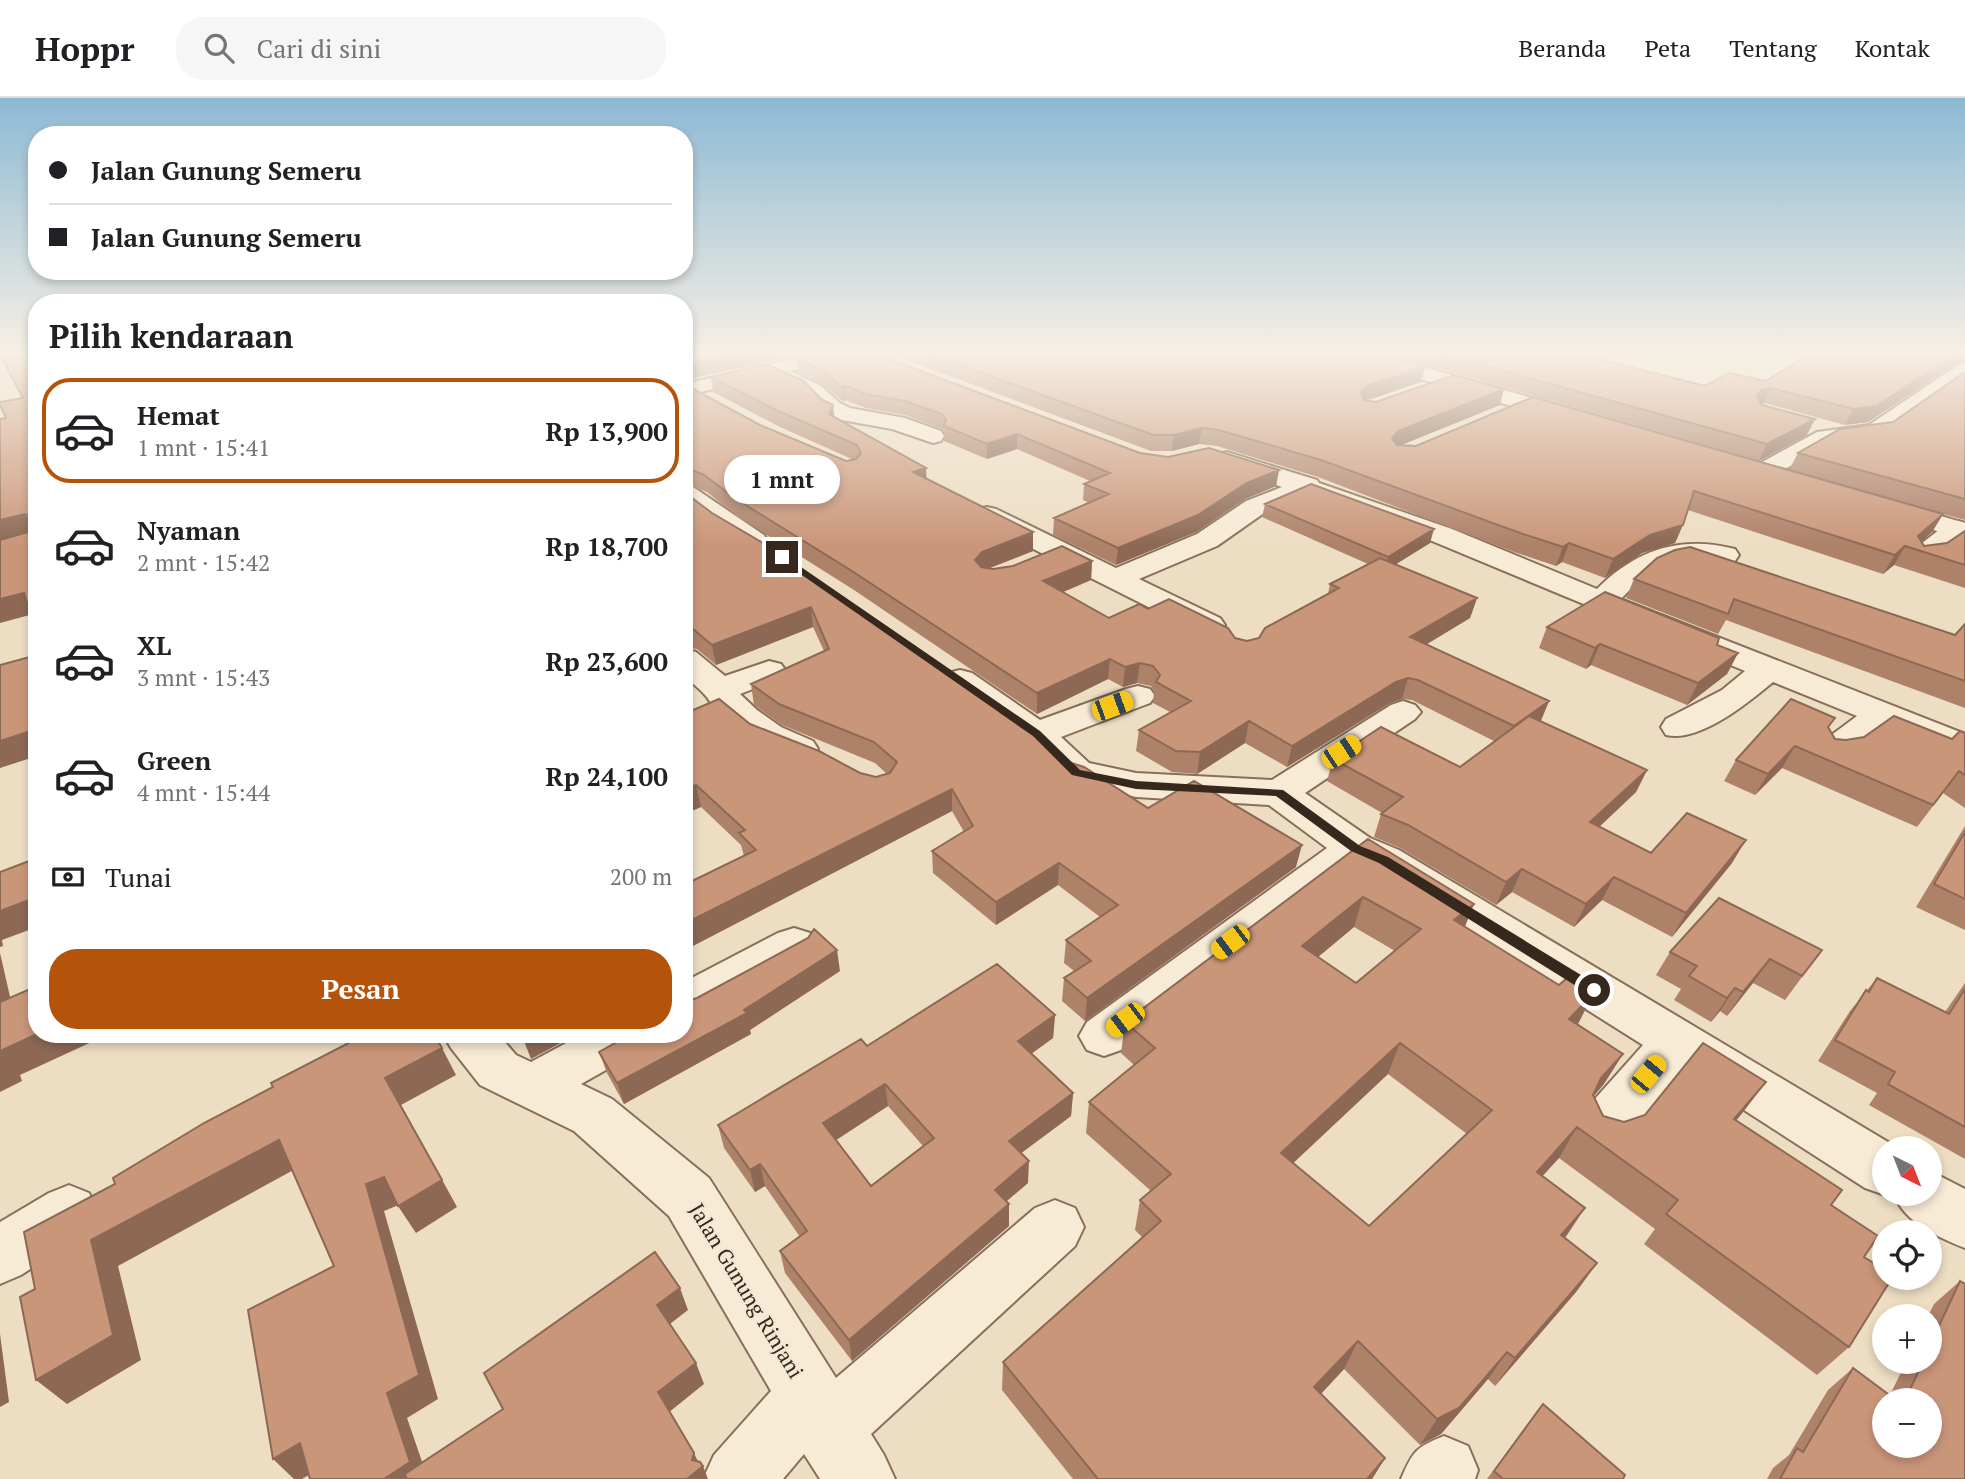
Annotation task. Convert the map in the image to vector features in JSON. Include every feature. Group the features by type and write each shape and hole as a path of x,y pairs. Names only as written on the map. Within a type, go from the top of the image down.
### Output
{"street":[{"path":"858,416 897,423 933,436"},
{"path":"1489,419 1495,416"},
{"path":"1573,416 1592,422"},
{"path":"1762,472 1825,437 1875,431 1896,416"},
{"path":"1803,424 1842,434"},
{"path":"1208,454 1308,485 1442,535 1601,602 1965,747"},
{"path":"1736,464 1788,480"},
{"path":"1114,579 1207,540 1255,508 1308,485"},
{"path":"1227,497 1255,508"},
{"path":"693,499 725,523 782,557"},
{"path":"1866,502 1961,530"},
{"path":"968,506 1231,636"},
{"path":"1923,556 1961,530"},
{"path":"1027,566 1060,553"},
{"path":"1601,602 1633,570 1652,559 1674,554 1725,555"},
{"path":"934,662 1036,734 1076,772 1097,779 1136,785 1279,793 1355,848 1384,860 1872,1162"},
{"path":"693,667 720,690 729,704 744,718 768,735 836,762"},
{"path":"1679,727 1734,697 1770,668"},
{"path":"720,690 769,671"},
{"path":"1036,734 1138,696"},
{"path":"1279,793 1403,712"},
{"path":"1835,750 1883,714"},
{"path":"1104,1036 1355,848"},
{"path":"693,999 794,945"},
{"path":"1604,1127 1677,1040"},
{"name":"Jalan Gunung Rinjani","path":"476,1043 498,1070 593,1115 689,1197 860,1479"},
{"path":"532,1086 611,1043"},
{"path":"0,1255 114,1185"},
{"path":"1941,1206 1965,1221"},
{"path":"738,1479 1055,1227"}],"building":[{"path":"28,416 28,516 25,514 0,520 0,419"},
{"path":"693,416 744,416 846,461 856,459 861,453 857,445 791,416 833,416 926,468 913,472 1033,532 982,552 975,560 981,567 993,569 1013,566 1062,546 1092,561 1043,581 1109,618 1139,604 1148,609 1169,599 1228,628 1235,638 1247,641 1259,638 1265,628 1339,588 1330,584 1380,558 1477,598 1410,637 1549,701 1514,726 1418,680 1408,678 1396,682 1292,746 1249,721 1200,752 1176,751 1139,730 1191,701 1156,682 1160,675 1153,666 1140,663 1125,667 1110,659 1037,693 852,571 736,499 704,475 693,471"},
{"path":"944,416 1042,416 1140,453 1168,457 1209,448 1279,470 1247,483 1198,515 1118,548 1054,518 1109,494 1084,484 1110,473 1017,434 987,444 944,426 946,420"},
{"path":"1102,416 1435,416 1398,431 1392,438 1397,445 1416,446 1487,416 1601,416 1943,514 1918,536 1924,546 1947,543 1965,531 1965,565 1905,546 1895,555 1694,491 1683,525 1650,535 1613,559 1569,543 1563,547 1520,533 1321,460 1219,430 1202,428 1174,435 1153,435"},
{"path":"1668,416 1805,416 1815,419 1767,444"},
{"path":"1901,416 1965,416 1965,499 1798,453 1840,429 1893,422"},
{"path":"1311,484 1434,529 1388,557 1265,504"},
{"path":"693,499 768,546 1003,710 1000,712 1038,738 1062,760 1084,767 1148,808 1194,781 1302,845 1087,998 1064,978 1091,961 1066,940 1118,905 1059,863 996,902 932,851 973,826 952,789 693,919 693,881 756,850 739,833 745,830 696,785 693,786 693,710 719,699 750,724 819,751 860,773 876,777 890,773 897,762 874,742 779,704 751,684 829,649 811,607 712,645 693,629"},
{"path":"28,532 28,606 24,593 0,599 0,540"},
{"path":"1690,547 1955,635 1965,624 1965,681 1734,599 1728,614 1634,579 1657,558"},
{"path":"1605,592 1719,638 1717,645 1738,653 1698,683 1600,644 1595,648 1547,627"},
{"path":"28,657 28,732 0,741 0,665"},
{"path":"1791,699 1835,718 1828,727 1835,739 1864,737 1894,716 1952,739 1960,731 1965,733 1965,775 1959,771 1933,805 1795,746 1768,774 1736,760"},
{"path":"1529,716 1647,770 1590,822 1651,853 1687,813 1746,840 1686,913 1614,877 1586,904 1522,869 1506,882 1408,825 1381,814 1403,797 1333,759 1381,727 1460,767"},
{"path":"1965,832 1965,899 1934,884"},
{"path":"1368,839 1474,904 1454,920 1559,985 1568,977 1594,993 1569,1019 1623,1054 1601,1078 1593,1095 1603,1116 1624,1122 1645,1115 1703,1043 1766,1082 1734,1119 1842,1190 1831,1205 1872,1232 1872,1245 1864,1257 1872,1262 1872,1290 1885,1290 1876,1304 1872,1304 1872,1310 1849,1347 1666,1214 1678,1200 1577,1127 1537,1172 1585,1208 1561,1235 1597,1263 1515,1358 1507,1352 1459,1408 1437,1419 1358,1341 1314,1387 1385,1458 1367,1479 1098,1479 1003,1362 1161,1221 1140,1200 1171,1174 1089,1102 1155,1048 1125,1022","holes":["1363,897 1421,929 1356,983 1302,946","1400,1043 1492,1110 1369,1226 1281,1153"]},
{"path":"28,861 28,900 0,911 0,872"},
{"path":"1719,898 1822,950 1802,976 1770,959 1743,992 1735,988 1727,998 1689,976 1697,966 1670,952"},
{"path":"814,929 837,950 744,1010 747,1013 693,1042 693,999 808,938"},
{"path":"997,964 1055,1015 1018,1041 1073,1093 1009,1141 1029,1161 995,1190 1009,1204 849,1340 780,1251 807,1231 760,1164 750,1170 718,1125 861,1039 867,1046","holes":["885,1084 934,1138 871,1186 823,1123"]},
{"path":"1877,978 1949,1014 1965,989 1965,1127 1888,1084 1895,1072 1835,1040 1866,990 1869,992"},
{"path":"28,990 28,1038 0,1051 0,1002"},
{"path":"349,1043 439,1043 442,1048 385,1078 442,1180 398,1206 384,1177 366,1184 419,1375 387,1393 410,1462 384,1479 310,1479 300,1443 273,1459 248,1310 334,1266 279,1140 91,1240 113,1335 36,1380 20,1297 35,1289 24,1232 115,1184 113,1178 204,1123 273,1087 271,1083"},
{"path":"615,1043 691,1043 617,1083 599,1052"},
{"path":"655,1252 680,1288 657,1305 696,1363 658,1392 694,1453 692,1460 703,1466 687,1479 407,1479 405,1474 503,1409 484,1373"},
{"path":"1960,1281 1965,1284 1965,1479 1780,1479 1797,1448 1803,1452 1853,1368 1880,1388 1872,1388 1872,1458 1942,1458 1942,1388 1911,1388 1917,1374 1942,1374 1942,1319"},
{"path":"1543,1404 1625,1475 1623,1479 1503,1479 1494,1471"}],"route":[{"path":"782,557 1036,734 1076,772 1097,779 1136,785 1279,793 1355,848 1384,860 1594,990"}]}
